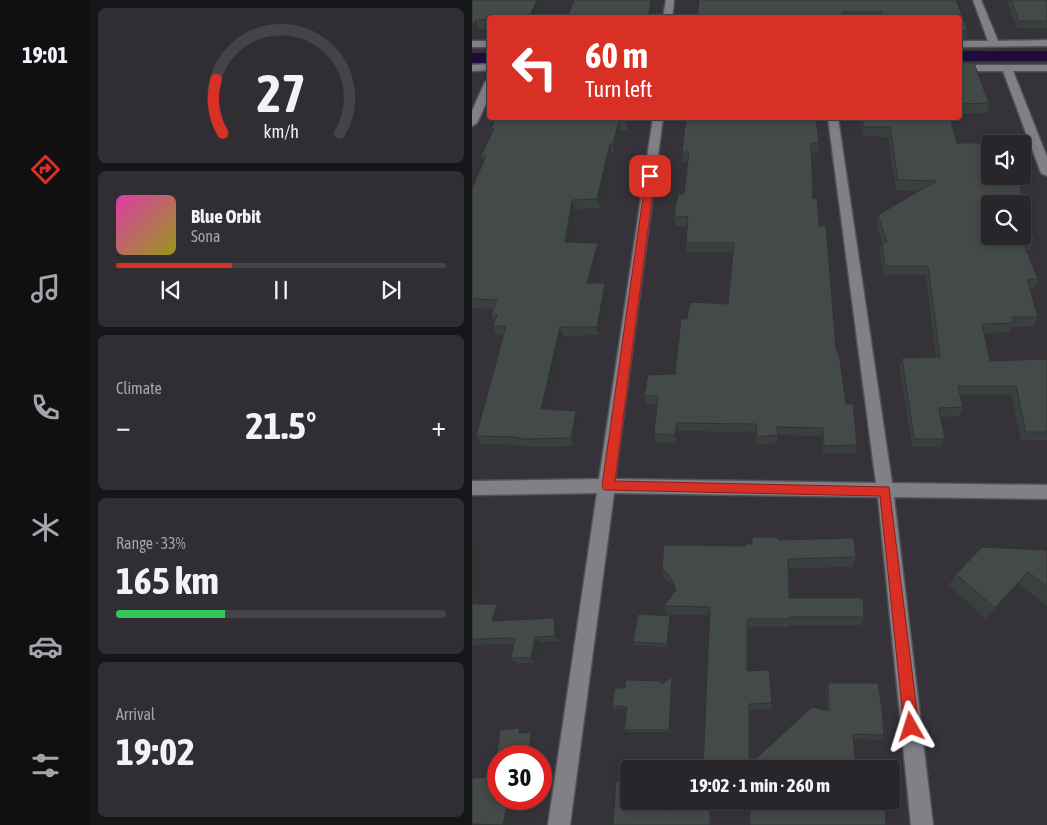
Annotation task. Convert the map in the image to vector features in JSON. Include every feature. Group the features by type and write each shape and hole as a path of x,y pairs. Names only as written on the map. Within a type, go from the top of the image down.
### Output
{"street":[{"path":"668,15 670,0"},
{"path":"977,0 994,44"},
{"path":"962,44 1046,43"},
{"path":"472,44 487,44"},
{"path":"472,68 487,68"},
{"path":"962,68 1046,68"},
{"path":"1007,68 1046,173"},
{"path":"472,123 487,89"},
{"path":"559,825 608,486 658,120"},
{"path":"833,120 885,491 922,825"},
{"path":"472,488 608,486 1046,492"}],"building":[{"path":"472,0 537,0 530,15 487,15 487,20 476,20 472,27"},
{"path":"574,0 651,0 648,15 568,15"},
{"path":"699,0 956,0 962,15 882,15 882,12 842,12 842,15 697,15"},
{"path":"1011,0 1047,0 1047,21 1019,21"},
{"path":"962,16 968,31 962,31"},
{"path":"962,62 974,63 989,103 962,104"},
{"path":"495,120 627,120 619,121 613,144 610,144 597,199 572,200 565,242 598,243 587,283 605,283 597,327 560,327 541,409 576,411 571,438 524,439 476,436 506,326 493,326 497,315 491,315 497,300 472,299 472,188 486,156 481,156 494,129 491,129"},
{"path":"686,120 816,120 819,143 811,143 813,199 817,198 819,226 826,226 836,349 839,354 846,404 853,404 857,445 824,446 823,428 777,427 778,435 757,437 756,424 677,423 675,435 654,434 658,396 644,396 648,375 675,374 681,319 687,319 690,302 728,304 734,243 686,243 688,217 674,216 678,194 684,194 689,152 682,152"},
{"path":"863,120 951,120 957,143 981,143 981,185 1019,185 1022,195 981,195 981,245 1024,245 1038,279 1027,280 1038,317 1012,317 1014,323 982,324 990,361 1047,359 1047,432 1026,432 1016,386 958,386 963,407 939,408 945,439 914,439 902,358 940,357 928,266 885,266 882,242 887,242 878,215 936,181 898,180 890,127 864,127"},
{"path":"1031,229 1034,240 1031,240"},
{"path":"752,537 778,537 778,540 854,538 856,557 788,559 789,598 863,598 864,617 747,619 747,671 769,670 772,703 749,704 749,760 703,760 710,607 664,606 676,590 670,576 662,568 664,545 745,546 745,544 752,544"},
{"path":"982,547 1047,550 1047,586 1028,572 995,608 956,574"},
{"path":"472,604 497,604 492,621 554,618 555,636 535,637 531,658 511,658 515,638 472,639"},
{"path":"638,614 670,616 667,644 633,642"},
{"path":"672,677 669,730 624,730 627,707 612,706 615,688 625,688 626,680 662,681 661,684"},
{"path":"828,683 878,683 884,735 853,734 855,760 754,760 812,707 829,711"},
{"path":"519,728 519,733 531,732 530,745 498,745 500,730"},
{"path":"487,777 487,810 506,810 503,825 472,824 472,778"},
{"path":"616,781 620,781 620,810 710,810 710,825 613,825"},
{"path":"750,810 885,810 886,825 750,825"}],"waterway":[{"path":"962,56 1047,56"},
{"path":"472,58 487,58"}],"route":[{"path":"650,176 608,486 885,491 911,727"}]}
